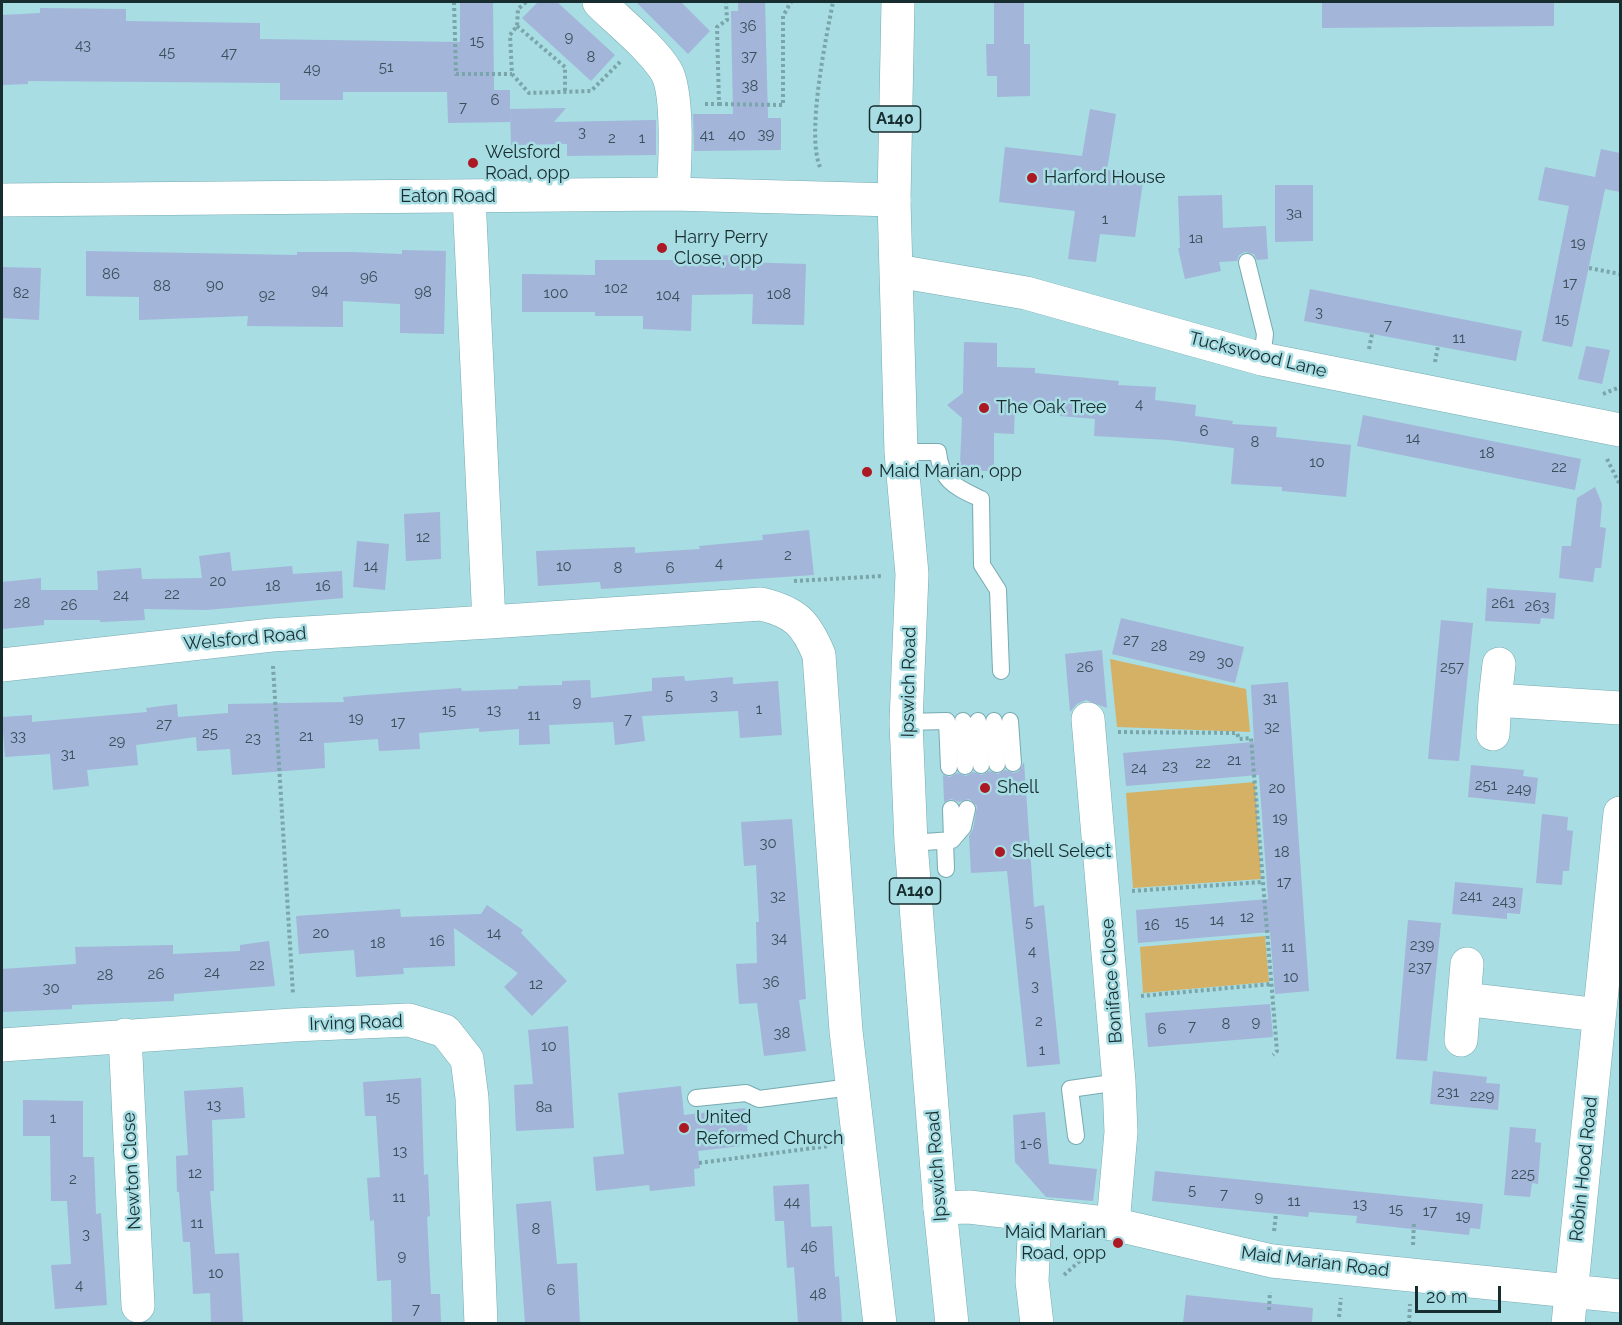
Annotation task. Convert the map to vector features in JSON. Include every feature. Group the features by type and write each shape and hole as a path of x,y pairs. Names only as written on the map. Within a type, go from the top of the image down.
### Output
{"main road":[{"path":"599,2 658,60 668,73 673,104 673,194"},
{"name":"Ipswich Road","path":"892,2 896,38"},
{"name":"Ipswich Road","path":"898,2 894,200 901,452 912,574 906,722 911,843 940,1208 952,1323"},
{"name":"Eaton Road","path":"2,200 673,194 894,200"},
{"path":"469,197 489,622"},
{"name":"Tuckswood Lane","path":"897,271 1026,293 1262,359 1620,430"},
{"name":"Welsford Road","path":"2,665 272,635 761,604 773,607 799,620 810,633 819,655 851,1087"},
{"path":"1492,734 1499,664"},
{"path":"1495,700 1620,708"},
{"name":"Boniface Close","path":"1089,732 1119,1082 1121,1132 1113,1224"},
{"name":"Robin Hood Road","path":"1568,1323 1620,813"},
{"path":"1461,1040 1467,964"},
{"path":"1464,999 1599,1015"},
{"name":"Irving Road","path":"2,1045 125,1035 409,1020 445,1031 467,1059 472,1098 482,1323"},
{"name":"Newton Close","path":"125,1035 138,1306"},
{"path":"851,1087 880,1323"},
{"name":"Maid Marian Road","path":"940,1208 969,1207 1113,1224 1272,1261 1620,1296"},
{"path":"1035,1216 1032,1281 1037,1323"}],"lane":[{"path":"1247,262 1265,334 1262,359"},
{"path":"901,452 938,452 940,470 956,487 981,499 982,565 998,590 1001,671"},
{"path":"906,722 947,721 981,765"},
{"path":"981,765 986,721 981,765"},
{"path":"911,843 959,824 946,869"},
{"path":"1076,1136 1070,1089 1119,1082"},
{"path":"696,1098 746,1093 759,1099 851,1087"}],"path":[{"path":"454,2 456,74 512,74"},
{"path":"526,2 518,9 518,26 510,35 512,74 530,93 591,91 639,42"},
{"path":"718,104 717,27 727,20 726,2"},
{"path":"673,104 783,105 783,16 791,2"},
{"path":"824,176 818,161 815,117 833,2"},
{"path":"518,26 565,67 565,92"},
{"path":"1589,268 1620,274"},
{"path":"773,607 780,582 912,574"},
{"path":"272,635 293,1025"},
{"path":"1089,732 1238,733 1239,740 1251,738 1277,1052 1273,1055"},
{"path":"1128,891 1263,882"},
{"path":"1138,996 1272,984"},
{"path":"699,1162 831,1145"}],"shaded area":[{"path":"1110,659 1246,689 1250,732 1117,727"},
{"path":"1255,782 1261,879 1133,888 1126,793"},
{"path":"1265,936 1269,982 1143,993 1140,947"}],"building":[{"path":"460,2 493,2 494,90 510,90 510,122 448,123 447,92 343,92 343,100 280,100 280,83 28,81 28,84 2,85 2,15 40,13 40,8 126,9 126,21 260,23 260,39 460,42"},
{"path":"538,2 557,2 615,55 591,81 522,18"},
{"path":"636,2 681,2 710,31 688,54"},
{"path":"738,2 765,2 768,118 781,118 781,150 694,151 693,114 733,114 731,11 738,11"},
{"path":"994,2 1024,2 1024,44 1030,44 1030,96 997,97 997,76 987,76 986,44 994,44"},
{"path":"1322,2 1554,2 1554,26 1322,28"},
{"path":"566,108 554,122 656,120 656,155 567,156 567,144 511,145 510,109"},
{"path":"1090,109 1116,114 1107,170 1144,175 1135,237 1100,234 1096,262 1068,259 1075,211 999,202 1005,147 1082,156"},
{"path":"1601,149 1620,153 1620,192 1605,189 1572,347 1542,341 1569,206 1538,200 1545,167 1595,177"},
{"path":"1275,185 1313,185 1313,241 1275,242"},
{"path":"1222,195 1223,228 1266,226 1268,259 1257,260 1254,254 1245,252 1239,255 1237,261 1219,262 1221,271 1185,279 1178,248 1180,248 1178,196"},
{"path":"402,250 446,251 444,334 400,333 400,304 343,301 343,327 247,326 248,316 139,320 139,297 86,296 86,251 297,255 297,252 402,254"},
{"path":"740,255 740,262 806,264 804,325 752,324 753,294 692,295 691,331 643,329 643,316 595,316 595,312 522,312 522,274 595,275 595,260 697,260 697,256"},
{"path":"2,267 41,268 39,320 2,318"},
{"path":"1310,289 1522,331 1516,361 1304,321"},
{"path":"964,342 997,343 997,367 1035,368 1035,373 1119,381 1118,385 1156,387 1155,400 1196,405 1195,416 1233,421 1232,424 1277,427 1276,437 1351,445 1346,497 1282,491 1282,487 1231,484 1234,448 1169,440 1094,436 1095,419 1060,416 1061,406 1015,405 1014,434 994,433 994,471 979,471 972,478 960,464 962,418 947,405 963,393"},
{"path":"1586,346 1610,350 1602,384 1578,379"},
{"path":"1363,415 1581,459 1575,490 1357,446"},
{"path":"1595,487 1602,504 1600,527 1606,528 1601,568 1595,568 1593,582 1559,578 1562,546 1571,546 1577,498"},
{"path":"440,512 441,559 406,561 404,514"},
{"path":"809,530 814,575 601,589 600,582 538,586 536,551 635,547 635,553 700,549 699,546 763,540 762,535"},
{"path":"357,541 389,544 385,590 353,587"},
{"path":"230,552 232,571 292,566 293,574 342,571 343,598 206,610 144,609 145,620 100,622 100,620 44,620 44,625 2,629 2,582 41,578 41,590 98,590 97,571 141,568 142,579 202,578 199,556"},
{"path":"1487,588 1556,593 1554,619 1541,618 1540,624 1485,621"},
{"path":"1121,618 1244,647 1235,683 1112,654"},
{"path":"1441,620 1473,623 1459,761 1428,759"},
{"path":"1102,650 1107,708 1086,700 1077,704 1070,712 1065,654"},
{"path":"684,676 685,681 733,677 733,684 778,681 782,735 740,738 738,711 642,716 645,741 615,745 613,722 549,725 550,744 519,745 519,729 479,732 479,728 419,733 420,749 379,751 378,739 324,743 325,768 232,775 230,749 197,751 196,737 136,745 138,765 87,770 89,786 53,790 50,754 5,757 2,717 32,715 32,722 147,712 146,708 177,704 178,717 228,713 228,704 344,702 343,697 461,688 462,691 518,689 518,686 562,685 562,681 590,680 591,698 652,691 652,678"},
{"path":"1288,682 1309,991 1275,994 1270,932 1138,943 1136,910 1268,899 1259,775 1126,786 1123,753 1254,742 1251,685"},
{"path":"1024,762 1034,907 1044,905 1060,1064 1027,1067 1007,871 971,873 969,836 973,829 977,806 969,799 959,802 951,799 944,802 943,775 950,777 957,773 966,776 973,772 982,775 989,771 998,774 1005,770 1014,773 1019,771"},
{"path":"1471,765 1524,770 1523,776 1538,778 1535,804 1468,797"},
{"path":"1542,814 1568,817 1567,830 1573,831 1569,871 1563,871 1562,885 1536,883"},
{"path":"792,819 806,999 799,1000 806,1051 764,1056 757,1003 739,1004 736,964 757,963 756,922 759,922 756,865 744,866 741,822"},
{"path":"1455,882 1523,888 1520,914 1507,913 1507,919 1452,914"},
{"path":"487,905 523,930 521,933 567,981 532,1016 504,987 518,973 454,928 455,966 403,968 404,974 356,977 354,950 299,954 296,916 400,909 401,917 481,914"},
{"path":"1408,920 1441,923 1427,1061 1396,1059"},
{"path":"269,941 275,986 174,994 174,1001 72,1005 72,1009 2,1012 2,969 76,964 75,947 173,945 173,954 240,951 240,945"},
{"path":"1270,1004 1273,1037 1148,1047 1145,1013"},
{"path":"568,1026 574,1128 516,1131 514,1085 533,1084 528,1030"},
{"path":"1433,1071 1487,1077 1486,1083 1500,1084 1498,1110 1430,1104"},
{"path":"421,1078 424,1175 428,1174 430,1216 427,1217 431,1294 440,1294 441,1323 392,1323 391,1280 377,1281 374,1220 370,1221 367,1178 380,1177 376,1116 365,1116 363,1082"},
{"name":"United Reformed Church","path":"681,1086 684,1115 745,1108 749,1145 698,1151 700,1168 694,1169 695,1186 650,1191 649,1185 596,1191 593,1157 624,1154 618,1093"},
{"path":"243,1087 245,1118 212,1120 214,1191 210,1191 215,1254 239,1253 243,1323 211,1323 210,1293 193,1294 190,1242 183,1242 179,1192 177,1192 176,1156 188,1155 184,1091"},
{"path":"23,1100 83,1101 83,1157 94,1157 96,1214 101,1213 107,1305 55,1309 51,1265 71,1264 67,1201 51,1201 50,1136 23,1136"},
{"path":"1045,1112 1049,1164 1097,1169 1093,1201 1046,1197 1015,1162 1013,1115"},
{"path":"1510,1127 1536,1129 1535,1142 1541,1143 1538,1184 1532,1183 1530,1197 1504,1195"},
{"path":"1155,1171 1483,1204 1480,1229 1470,1228 1469,1235 1356,1223 1357,1216 1309,1212 1308,1217 1152,1201"},
{"path":"809,1184 811,1227 832,1226 835,1277 839,1276 842,1323 798,1323 794,1267 787,1268 784,1221 775,1221 773,1186"},
{"path":"551,1201 557,1264 577,1263 580,1323 525,1323 516,1204"},
{"path":"1186,1295 1313,1308 1312,1323 1183,1323"}],"place":[{"name":"Welsford Road, opp","path":"473,163"},
{"name":"Harford House","path":"1032,178"},
{"name":"Harry Perry Close, opp","path":"662,248"},
{"name":"The Oak Tree","path":"984,408"},
{"name":"Maid Marian, opp","path":"867,472"},
{"name":"Shell","path":"985,788"},
{"name":"Shell Select","path":"1000,852"},
{"name":"United Reformed Church","path":"684,1128"},
{"name":"Maid Marian Road, opp","path":"1118,1243"}]}
